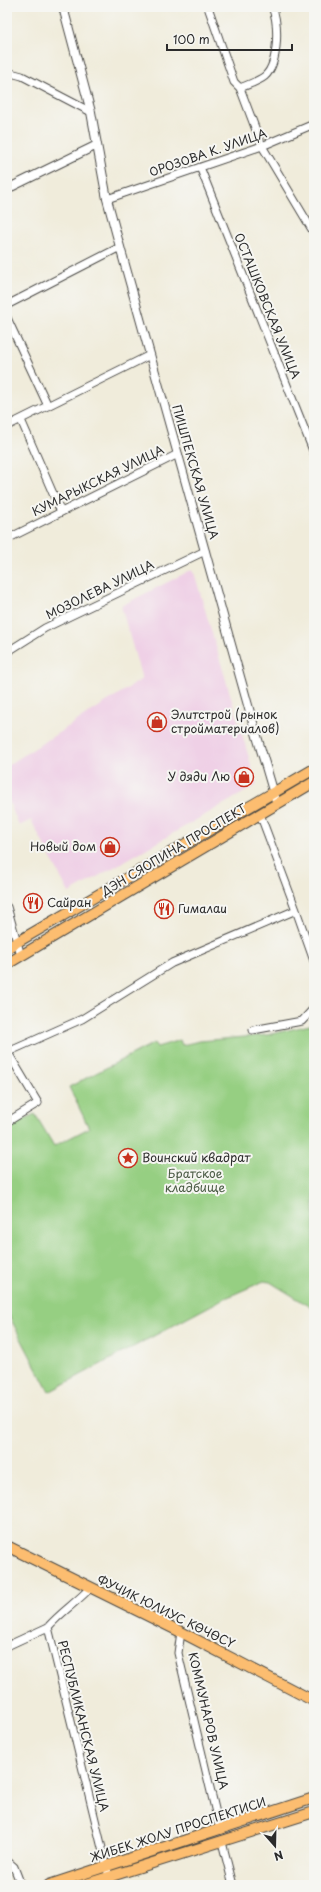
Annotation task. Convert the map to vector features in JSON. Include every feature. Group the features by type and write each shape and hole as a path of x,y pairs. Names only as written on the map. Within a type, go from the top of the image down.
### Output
{"main road":[{"name":"ДЭН СЯОПИНА ПРОСПЕКТ","path":"7,948 314,769"},
{"name":"ДЭН СЯОПИНА ПРОСПЕКТ","path":"7,964 314,782"},
{"name":"ФУЧИК ЮЛИУС КӨЧӨСҮ","path":"7,1546 181,1632 314,1701"},
{"name":"ЖИБЕК ЖОЛУ ПРОСПЕКТИСИ","path":"49,1885 314,1798"},
{"name":"ЖИБЕК ЖОЛУ ПРОСПЕКТИСИ","path":"83,1885 110,1881 314,1812"},
{"name":"КОММУНАРОВ УЛИЦА","path":"220,1830 222,1842"}],"street":[{"name":"ПИШПЕКСКАЯ УЛИЦА","path":"63,7 91,112 108,199 120,247 277,804"},
{"path":"208,7 234,82 240,88 262,146 314,233"},
{"path":"240,88 265,76 272,65 277,41 273,9 282,7"},
{"path":"7,72 22,76 91,112"},
{"name":"ОРОЗОВА К. УЛИЦА","path":"108,199 262,146 314,124"},
{"path":"7,189 97,145"},
{"name":"ОСТАШКОВСКАЯ УЛИЦА","path":"200,167 314,453"},
{"path":"7,305 120,247"},
{"path":"7,318 48,406"},
{"path":"7,426 150,355"},
{"path":"21,420 61,512"},
{"name":"КУМАРЫКСКАЯ УЛИЦА","path":"7,539 178,454"},
{"name":"МОЗОЛЕВА УЛИЦА","path":"7,652 45,628 205,551"},
{"path":"260,814 314,961"},
{"path":"7,907 21,956"},
{"path":"7,1122 38,1103 7,1052 82,1019 172,963 296,910"},
{"path":"253,1030 302,1021 314,1008"},
{"name":"РЕСПУБЛИКАНСКАЯ УЛИЦА","path":"90,1588 79,1600 56,1618 48,1627 110,1881"},
{"path":"7,1646 48,1627"},
{"name":"КОММУНАРОВ УЛИЦА","path":"181,1632 178,1653 220,1830"},
{"name":"КОММУНАРОВ УЛИЦА","path":"222,1842 234,1885"},
{"path":"7,1861 14,1867 21,1885"}],"shaded area":[{"name":"Элитстрой (рынок стройматериалов)","path":"193,569 257,785 69,893 31,820 19,826 7,796 7,766 142,679 121,606"}],"green space":[{"name":"Братское кладбище","path":"314,1024 314,1309 270,1282 264,1281 221,1300 49,1392 7,1312 7,1126 35,1114 54,1146 89,1128 69,1087 154,1043 157,1047 180,1040 182,1045 200,1041 267,1035"}],"place":[{"name":"Элитстрой (рынок стройматериалов)","path":"157,722"},
{"name":"У дяди Лю","path":"244,777"},
{"name":"Новый дом","path":"110,847"},
{"name":"Сайран","path":"33,903"},
{"name":"Гималаи","path":"164,909"},
{"name":"Воинский квадрат","path":"128,1158"}]}
